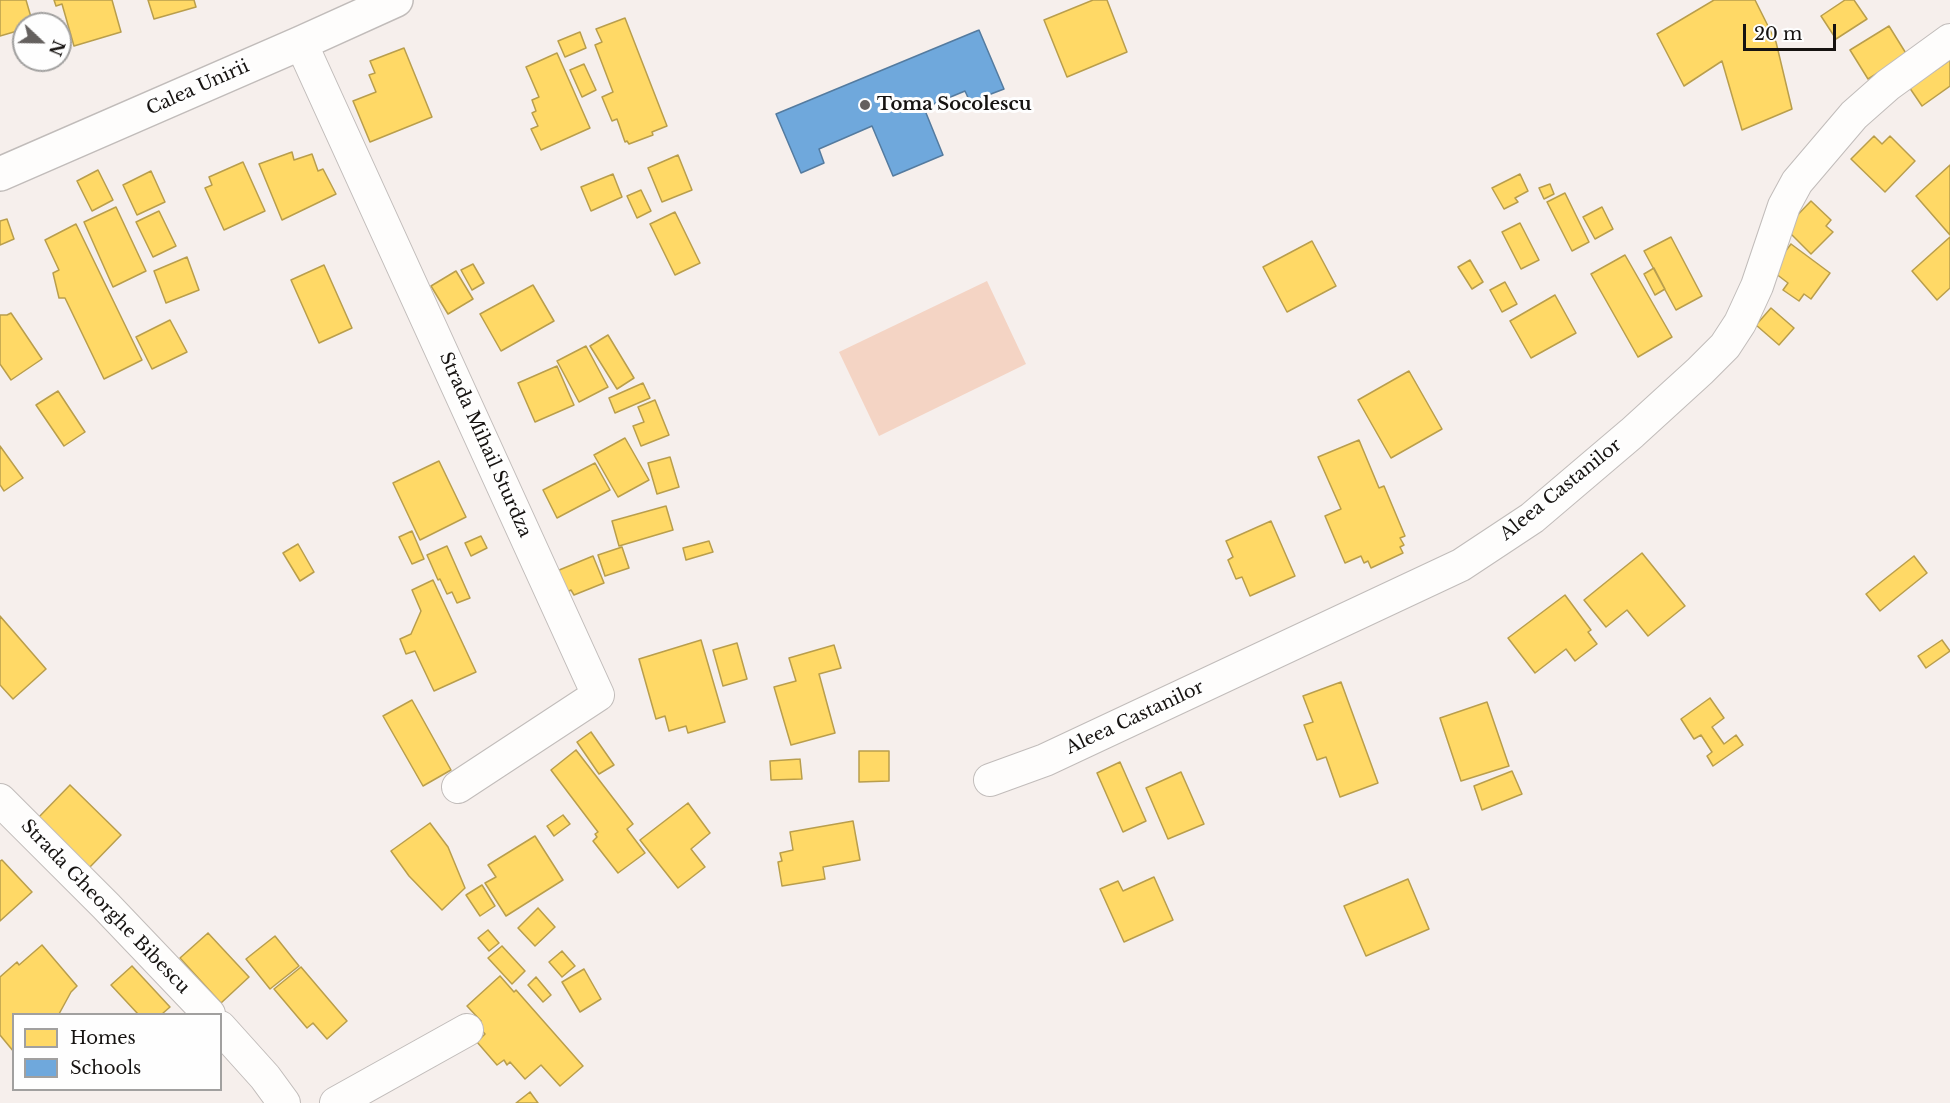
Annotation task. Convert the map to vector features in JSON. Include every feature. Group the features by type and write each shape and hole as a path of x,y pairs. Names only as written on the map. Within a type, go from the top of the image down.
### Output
{"main road":[{"name":"Calea Unirii","path":"0,174 396,0"}],"street":[{"name":"Aleea Castanilor","path":"990,780 1045,760 1461,565 1532,518 1632,433 1725,346 1740,323 1757,286 1784,206 1797,182 1854,115 1888,85 1950,40"},
{"name":"Strada Mihail Sturdza","path":"301,43 598,695 458,787"},
{"name":"Strada Gheorghe Bibescu","path":"0,800 208,1013"},
{"path":"222,1029 265,1077 284,1103"},
{"path":"336,1103 467,1030"}],"shaded area":[{"path":"987,281 1026,364 879,436 839,352"}],"building: Homes":[{"path":"0,0 26,0 30,12 12,12 12,32 0,36"},
{"path":"54,0 112,0 121,32 74,46 72,12 64,12 62,4 56,6"},
{"path":"148,0 194,0 196,7 154,19"},
{"path":"1093,0 1107,0 1127,52 1067,77 1044,20"},
{"path":"1714,0 1755,0 1776,42 1792,109 1742,130 1722,61 1684,86 1657,34"},
{"path":"1845,0 1854,0 1867,19 1836,39 1821,16"},
{"path":"625,18 667,126 652,132 653,135 629,144 625,142 617,119 612,121 602,97 613,92 595,45 602,42 596,29"},
{"path":"1889,26 1907,55 1868,79 1850,50"},
{"path":"580,32 586,48 565,57 558,41"},
{"path":"404,48 432,117 370,142 353,101 376,92 369,75 375,73 370,61"},
{"path":"557,53 590,128 541,150 531,129 538,126 532,113 536,111 532,100 539,97 526,67"},
{"path":"1950,60 1950,86 1922,106 1905,81 1928,65 1933,72"},
{"path":"584,64 596,90 582,97 570,70"},
{"path":"1874,136 1882,144 1890,136 1915,161 1885,192 1851,159"},
{"path":"292,152 294,160 312,154 318,171 323,169 336,194 282,220 259,164"},
{"path":"678,155 692,190 662,202 648,168"},
{"path":"243,162 265,211 224,230 205,188 212,185 209,177"},
{"path":"1950,165 1950,235 1916,196"},
{"path":"98,170 113,200 92,211 77,181"},
{"path":"151,171 165,202 137,215 123,185"},
{"path":"613,174 622,197 591,211 581,187"},
{"path":"1520,174 1528,191 1515,198 1518,202 1504,209 1492,188"},
{"path":"1550,184 1554,194 1544,199 1539,188"},
{"path":"641,190 651,211 637,218 627,196"},
{"path":"1565,193 1589,242 1572,251 1547,202"},
{"path":"1811,201 1831,220 1826,226 1833,232 1811,254 1785,228"},
{"path":"116,207 146,271 113,287 84,222"},
{"path":"1602,207 1613,229 1595,239 1583,217"},
{"path":"159,211 176,246 153,257 136,222"},
{"path":"675,212 700,263 675,275 650,224"},
{"path":"7,219 14,239 0,245 0,221"},
{"path":"1520,223 1539,260 1521,269 1502,232"},
{"path":"76,224 142,360 104,379 65,298 59,298 53,273 59,270 45,240"},
{"path":"1671,237 1702,296 1676,310 1644,251"},
{"path":"1950,237 1950,288 1937,300 1912,271"},
{"path":"1312,241 1336,286 1287,312 1263,267"},
{"path":"1791,244 1830,273 1811,299 1804,294 1799,301 1783,290 1788,283 1771,270"},
{"path":"1625,255 1672,337 1638,357 1591,274"},
{"path":"187,257 199,290 166,303 154,271"},
{"path":"1470,260 1483,282 1472,289 1458,267"},
{"path":"473,264 484,283 472,290 461,270"},
{"path":"324,265 352,328 319,343 291,280"},
{"path":"1654,268 1665,289 1655,295 1644,274"},
{"path":"456,271 473,299 448,314 431,286"},
{"path":"1505,282 1517,304 1502,312 1490,290"},
{"path":"533,285 554,321 501,351 480,314"},
{"path":"1555,295 1576,333 1531,358 1510,321"},
{"path":"1771,308 1794,328 1779,345 1756,325"},
{"path":"11,313 42,359 11,380 0,364 0,315"},
{"path":"170,320 187,352 152,369 136,337"},
{"path":"608,335 634,378 617,389 590,346"},
{"path":"586,346 608,387 579,402 557,361"},
{"path":"557,366 574,405 535,422 518,383"},
{"path":"1409,371 1442,429 1391,458 1358,400"},
{"path":"643,383 650,398 615,413 609,398"},
{"path":"58,391 85,432 64,446 36,405"},
{"path":"655,400 669,435 641,446 633,426 644,422 638,407"},
{"path":"625,438 649,480 618,497 594,455"},
{"path":"1359,440 1379,488 1384,486 1405,536 1400,538 1404,545 1400,547 1403,553 1371,568 1368,561 1364,563 1361,556 1345,563 1325,516 1341,509 1318,457"},
{"path":"0,446 23,478 4,491 0,485"},
{"path":"670,457 679,487 657,494 648,463"},
{"path":"439,461 466,517 420,540 393,483"},
{"path":"595,463 610,490 557,518 543,490"},
{"path":"666,506 673,530 619,546 612,521"},
{"path":"1271,521 1295,576 1250,596 1242,577 1236,579 1228,560 1233,557 1226,541"},
{"path":"412,531 424,559 412,564 399,537"},
{"path":"481,536 487,548 471,556 465,543"},
{"path":"709,541 713,552 686,560 683,548"},
{"path":"298,544 314,572 300,581 283,553"},
{"path":"447,546 470,598 457,603 452,592 447,594 440,579 438,580 427,555"},
{"path":"622,547 629,568 605,576 598,555"},
{"path":"1642,553 1685,606 1648,636 1627,610 1606,627 1584,600"},
{"path":"593,556 604,583 574,595 571,590 561,595 552,573"},
{"path":"1914,556 1927,573 1880,611 1866,594"},
{"path":"433,580 476,672 434,691 415,651 406,654 400,639 411,634 421,611 412,590"},
{"path":"1565,595 1591,630 1588,632 1597,644 1575,661 1566,649 1535,673 1508,638"},
{"path":"0,616 46,669 13,699 0,685"},
{"path":"701,640 725,722 688,733 686,726 669,731 665,716 656,719 639,659"},
{"path":"1942,640 1950,651 1926,668 1918,656"},
{"path":"737,643 747,679 723,686 713,650"},
{"path":"834,645 841,668 819,674 835,733 791,745 774,687 796,681 789,658"},
{"path":"1341,682 1378,783 1340,797 1326,757 1317,760 1304,725 1313,722 1303,696"},
{"path":"1710,698 1724,718 1712,727 1724,744 1736,735 1743,745 1713,766 1707,756 1712,752 1701,735 1694,739 1681,719"},
{"path":"412,700 451,770 423,786 383,716"},
{"path":"1487,702 1509,766 1461,781 1440,718"},
{"path":"591,732 614,765 599,774 577,742"},
{"path":"576,750 633,824 627,829 645,853 618,873 593,841 598,832 551,770"},
{"path":"859,751 889,751 889,781 859,782"},
{"path":"800,759 802,779 771,780 770,761"},
{"path":"1120,762 1146,821 1123,832 1097,773"},
{"path":"1512,771 1522,794 1482,810 1474,786"},
{"path":"1181,772 1204,824 1168,839 1146,788"},
{"path":"70,785 121,835 88,869 37,819"},
{"path":"688,803 710,833 691,849 705,867 678,888 640,840"},
{"path":"563,815 570,824 554,836 547,826"},
{"path":"853,821 860,860 823,867 825,879 782,886 778,862 782,861 780,853 793,850 790,832"},
{"path":"430,823 448,847 465,888 442,910 409,876 391,851"},
{"path":"535,836 563,880 506,916 485,883 496,877 488,865"},
{"path":"2,860 32,892 0,921 0,861"},
{"path":"1154,877 1173,920 1124,942 1100,889 1118,881 1123,891"},
{"path":"1408,879 1429,929 1366,956 1344,906"},
{"path":"482,885 495,906 480,916 466,895"},
{"path":"538,908 555,927 535,946 518,928"},
{"path":"488,930 499,943 489,951 478,938"},
{"path":"208,933 249,977 221,1003 180,958"},
{"path":"275,936 299,966 270,989 246,959"},
{"path":"42,945 77,986 60,1013 12,1013 12,1050 0,1035 0,977 17,962 19,965"},
{"path":"502,946 525,971 512,984 488,958"},
{"path":"562,951 575,966 562,977 549,962"},
{"path":"132,966 170,1007 163,1013 137,1013 111,985"},
{"path":"301,967 347,1021 327,1039 313,1023 307,1028 274,989"},
{"path":"584,969 601,999 580,1012 562,982"},
{"path":"500,976 514,992 516,990 583,1066 560,1086 541,1065 525,1079 510,1062 507,1065 504,1060 497,1065 477,1042 485,1034 477,1025 481,1021 467,1006"},
{"path":"536,977 551,995 543,1002 528,985"},
{"path":"530,1092 538,1103 516,1103"}],"building: Schools":[{"name":"Toma Socolescu","path":"979,30 1004,89 970,102 965,91 924,108 943,155 893,176 872,126 819,149 824,163 801,173 776,114"}],"place":[{"name":"Toma Socolescu","path":"865,105"}]}
